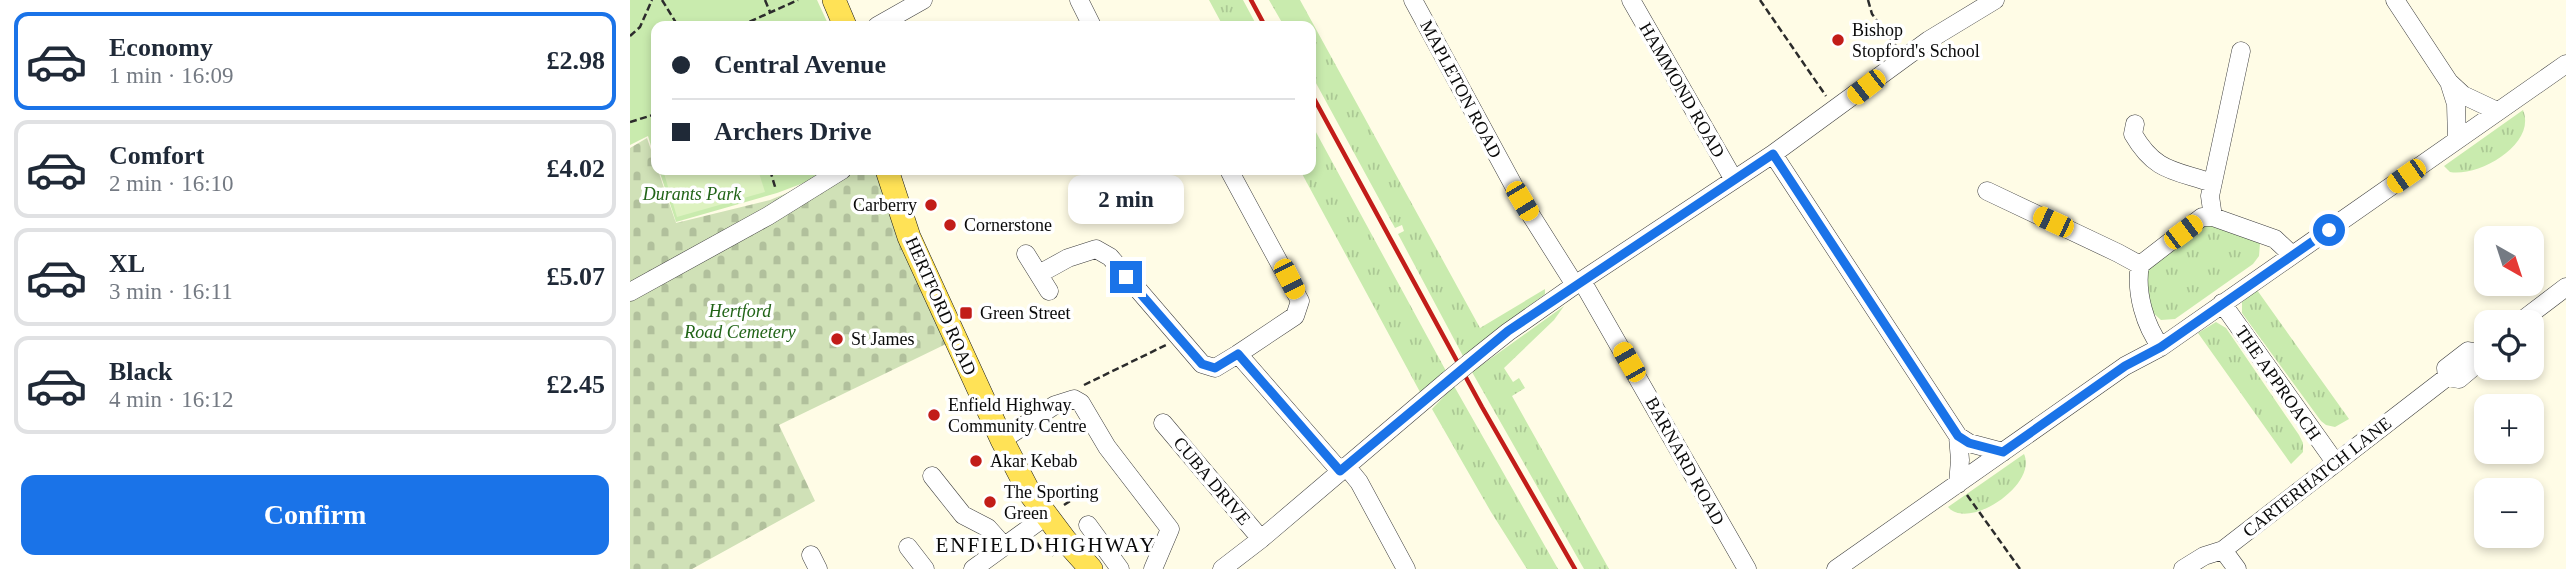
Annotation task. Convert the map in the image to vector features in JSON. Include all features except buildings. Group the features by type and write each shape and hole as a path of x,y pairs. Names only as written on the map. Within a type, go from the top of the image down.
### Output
{"main road":[{"path":"834,0 843,21"},
{"name":"HERTFORD ROAD","path":"889,175 909,237 1002,440 1028,490 1046,516 1091,569"}],"street":[{"path":"886,21 923,0"},
{"path":"1079,0 1090,21"},
{"name":"MAPLETON ROAD","path":"1413,0 1522,201 1578,283"},
{"name":"HAMMOND ROAD","path":"1631,0 1734,180"},
{"path":"1230,567 1508,331 1773,154 1905,57 1995,0"},
{"path":"2395,0 2449,82 2463,95 2497,111"},
{"path":"2213,217 2210,196 2212,183 2241,51"},
{"path":"1836,569 2125,366 2161,347 2566,64"},
{"path":"2449,82 2456,104 2457,140"},
{"path":"2135,124 2133,134 2149,158 2168,170 2212,183"},
{"path":"1773,154 1958,436 1969,443 2003,452"},
{"path":"630,292 782,208 834,175"},
{"path":"1039,274 1068,258 1096,249 1110,257 1202,364 1215,368 1295,316 1300,301 1232,175"},
{"path":"1987,191 2140,265"},
{"path":"2161,347 2145,321 2139,279 2140,265 2202,217 2213,217 2276,239 2292,255"},
{"path":"1026,254 1049,291"},
{"name":"BARNARD ROAD","path":"1578,283 1746,569"},
{"path":"2536,310 2566,287"},
{"name":"THE APPROACH","path":"2222,303 2335,462"},
{"name":"CARTERHATCH LANE","path":"2183,569 2204,556 2223,550 2447,377 2446,368 2468,351 2474,351"},
{"path":"1238,354 1343,469 1360,482 1406,569"},
{"path":"1002,440 1055,405 1074,399 1081,403 1107,447 1170,529 1153,569"},
{"name":"CUBA DRIVE","path":"1163,423 1261,539"},
{"path":"1958,436 1958,484"},
{"path":"932,476 963,515 988,528 1004,546"},
{"path":"973,569 1046,516"},
{"path":"1088,525 1115,567"},
{"path":"908,547 925,569"},
{"path":"2223,550 2237,569"}],"path":[{"path":"630,36 640,27 652,0"},
{"path":"662,0 675,21"},
{"path":"765,0 769,12"},
{"path":"750,21 798,0"},
{"path":"1759,0 1835,110"},
{"path":"1868,0 1880,26 1905,57"},
{"path":"630,122 651,116"},
{"path":"772,175 782,208"},
{"path":"1078,388 1162,348 1177,335"},
{"path":"1958,484 2020,569"}],"green space":[{"name":"Durants Park","path":"630,0 817,0 827,21 651,21 651,146 648,136 630,145"},
{"path":"1209,0 1243,0 1254,21 1220,21"},
{"path":"1269,0 1300,0 1312,21 1281,21"},
{"path":"1316,29 1480,328 1545,289 1545,294 1463,356 1398,234 1404,231 1402,225 1395,228 1316,83"},
{"path":"2523,110 2525,123 2522,135 2503,156 2490,164 2462,172 2450,172 2444,166"},
{"path":"1316,132 1446,371 1420,392 1303,175 1316,175"},
{"name":"Hertford Road Cemetery","path":"647,138 651,150 651,175 660,175 676,223 770,200 831,175 877,175 884,198 946,344 779,425 815,501 692,569 630,569 630,148"},
{"name":"Durants Park","path":"661,175 825,175 777,193 676,222"},
{"path":"664,175 760,175 765,192 677,217"},
{"path":"2207,223 2260,243 2259,256 2253,264 2175,319 2161,320 2151,311 2146,282 2149,265"},
{"path":"2257,290 2349,419 2335,427 2321,421 2242,313 2242,302"},
{"path":"1564,306 1554,320 1504,368 1513,382 1519,378 1525,388 1512,396 1609,569 1584,569 1472,372"},
{"path":"2216,322 2226,328 2299,435 2303,452 2291,464 2198,333"},
{"path":"1454,386 1558,569 1527,569 1432,409"},
{"path":"2024,454 2026,466 2021,479 1999,501 1970,513 1958,513 1948,507"}],"railway":[{"path":"1251,0 1262,21"},
{"path":"1316,102 1482,407 1575,569"}],"place":[{"name":"Bishop Stopford's School","path":"1838,40"},
{"name":"Carberry","path":"931,205"},
{"name":"Cornerstone","path":"950,225"},
{"name":"Green Street","path":"966,313"},
{"name":"St James","path":"837,339"},
{"name":"Enfield Highway Community Centre","path":"934,415"},
{"name":"Akar Kebab","path":"976,461"},
{"name":"The Sporting Green","path":"990,502"}],"district":[{"name":"ENFIELD HIGHWAY","path":"1046,545"}],"route":[{"path":"1126,277 1202,364 1215,368 1238,354 1340,471 1508,331 1773,154 1958,436 1969,443 2003,452 2125,366 2161,347 2329,230"}]}
